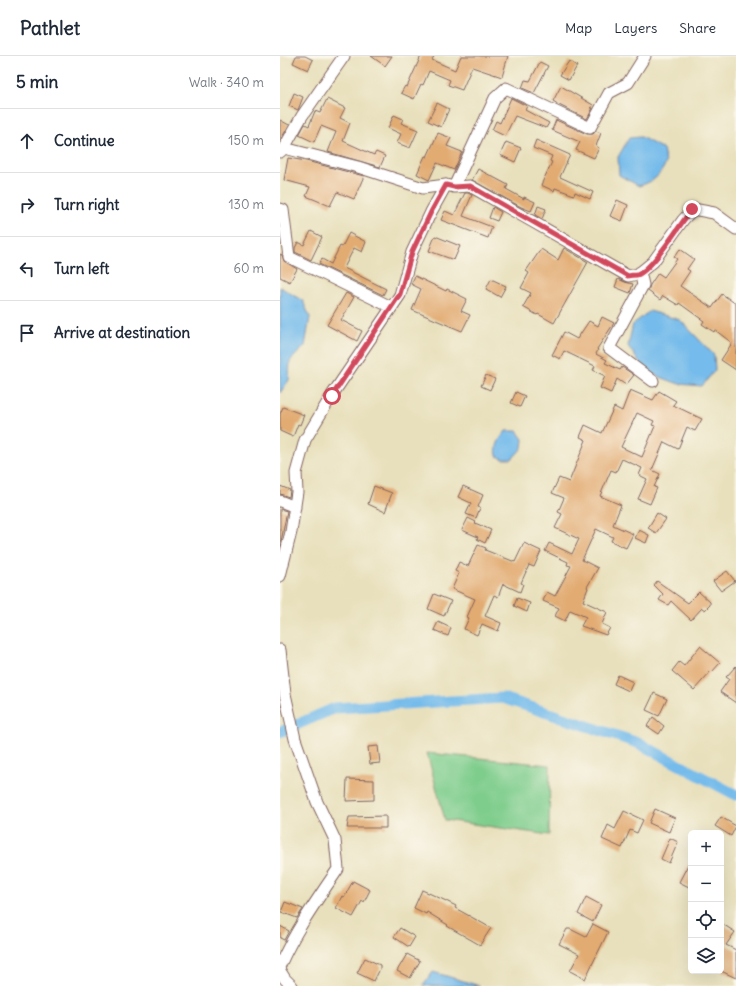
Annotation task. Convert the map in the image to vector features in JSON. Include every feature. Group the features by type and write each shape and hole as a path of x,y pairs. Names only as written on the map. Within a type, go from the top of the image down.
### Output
{"street":[{"path":"344,56 302,116 282,150 358,166 423,188 470,186 628,276 638,274 654,262 692,209 714,213 736,229"},
{"path":"280,576 291,532 295,507 297,492 296,473 305,440 332,396 400,294 412,252 431,212 450,186 495,98 506,88 590,128 609,93 628,83 645,56"},
{"path":"280,209 283,210 289,257 392,307"},
{"path":"640,272 643,285 609,348 653,382"},
{"path":"280,501 295,507"},
{"path":"280,650 285,694 295,739 317,802 335,840 338,869 321,893 288,947 280,965"},
{"path":"280,971 292,986"}],"green space":[{"path":"427,753 550,765 549,835 445,820"}],"water":[{"path":"641,137 663,149 666,163 656,178 639,186 619,175 618,157 629,138"},
{"path":"280,287 303,301 310,317 305,346 290,361 289,380 280,393"},
{"path":"650,311 680,320 714,355 715,370 702,386 679,384 652,374 639,362 628,346 633,324"},
{"path":"506,431 517,431 523,439 522,448 512,459 503,459 497,456 498,443"},
{"path":"433,972 480,986 423,986"}],"building":[{"path":"296,56 305,56 313,60 308,70 293,63"},
{"path":"371,56 392,56 385,66"},
{"path":"421,56 434,56 432,60 455,70 461,56 508,56 502,77 472,67 462,90 448,85 450,80 429,71 423,85 421,84 414,99 401,93 405,86 407,87"},
{"path":"569,61 577,66 569,80 560,75"},
{"path":"540,62 548,66 534,93 522,88 525,80 530,81"},
{"path":"561,86 593,105 587,119 553,101"},
{"path":"294,93 303,97 298,110 289,106"},
{"path":"511,98 527,106 525,110 549,123 546,128 515,116 505,136 492,130 496,121 500,123"},
{"path":"327,99 345,108 340,118 350,123 343,141 374,155 376,152 385,156 380,167 328,152 336,132 321,126 314,142 299,135 305,124 309,126 315,111 320,113"},
{"path":"437,103 449,109 441,127 428,121"},
{"path":"394,115 403,119 401,123 418,130 410,148 397,143 401,134 388,128"},
{"path":"280,120 289,125 280,141"},
{"path":"556,120 587,134 593,134 596,131 601,133 596,146 599,148 594,158 576,150 580,142 552,130"},
{"path":"438,133 451,138 447,146 462,152 454,170 437,163 429,180 417,174"},
{"path":"536,140 570,155 560,177 593,192 590,199 575,192 574,195 555,188 554,191 541,185 552,162 550,161 552,156 533,148"},
{"path":"506,142 521,148 515,162 500,155"},
{"path":"288,158 306,161 364,176 354,199 337,192 330,206 306,196 310,187 284,180"},
{"path":"478,169 508,185 506,189 524,199 524,197 535,202 531,211 472,180"},
{"path":"465,193 472,195 463,216 492,227 488,238 441,220 445,211 454,215"},
{"path":"617,200 628,205 622,221 610,216"},
{"path":"538,206 546,209 542,219 535,215"},
{"path":"493,207 501,212 497,221 489,218"},
{"path":"311,231 322,237 311,260 295,252 295,248 298,242 304,245"},
{"path":"349,233 366,242 362,252 354,248 344,268 386,289 383,295 319,264 322,259 331,264 340,246 342,247"},
{"path":"435,236 460,246 454,260 429,251"},
{"path":"564,248 588,262 554,323 523,307 531,293 521,288 529,273 526,271 541,249 558,260"},
{"path":"680,249 694,259 687,269 690,271 680,286 712,308 722,294 736,304 736,370 721,360 732,343 715,330 714,332 702,324 704,321 679,303 678,305 663,296 660,300 648,291 658,273 664,277 677,259 674,257"},
{"path":"280,254 282,255 284,261 297,269 290,282 280,277"},
{"path":"415,276 467,299 461,311 470,315 462,331 412,310 421,289 411,284"},
{"path":"491,279 506,286 500,297 486,289"},
{"path":"618,279 633,284 630,293 615,287"},
{"path":"346,293 354,297 341,320 362,331 357,341 327,325"},
{"path":"602,317 614,323 597,349 596,354 607,360 605,363 620,370 622,367 634,375 626,385 617,379 611,393 600,388 605,376 593,370 595,366 564,351 560,359 552,355 564,332 577,339 589,321 598,326"},
{"path":"486,375 495,379 490,390 481,386"},
{"path":"630,390 653,400 659,391 676,401 673,405 702,419 695,431 687,427 678,449 664,442 652,470 660,474 654,487 657,488 650,504 638,499 647,479 639,475 642,468 622,459 616,472 611,470 600,496 621,505 613,525 633,534 626,548 611,541 613,537 596,529 582,560 598,568 587,587 588,588 583,601 607,612 602,624 610,628 606,635 581,626 586,617 570,610 565,621 555,616 559,608 543,601 547,592 555,596 571,566 567,565 568,562 545,551 549,543 572,554 579,539 555,528 562,514 558,512 564,498 552,493 559,478 569,482 586,440 580,437 585,425 602,433 614,407 622,411","holes":["637,413 654,421 652,425 655,426 642,457 621,447"]},
{"path":"516,392 525,396 520,407 511,403"},
{"path":"283,407 304,415 300,425 298,424 293,437 280,431 280,414"},
{"path":"280,486 290,490 289,497 280,494"},
{"path":"374,486 392,493 385,512 368,504"},
{"path":"463,486 483,495 478,507 480,508 476,518 466,514 471,503 458,497"},
{"path":"280,509 287,511 280,547"},
{"path":"657,513 666,519 656,533 648,528"},
{"path":"468,518 491,530 485,543 477,539 478,537 462,530"},
{"path":"639,530 649,535 646,543 635,538"},
{"path":"524,543 541,551 534,567 529,565 521,583 523,584 520,592 503,584 498,597 494,595 485,616 501,623 498,631 482,624 477,635 464,629 469,618 467,617 475,599 452,589 459,573 455,571 459,562 468,566 478,545 486,548 485,550 515,562"},
{"path":"727,571 735,581 721,591 713,581"},
{"path":"657,581 688,603 699,592 710,602 710,605 705,610 702,608 691,620 671,601 668,605 659,600 663,594 654,585"},
{"path":"434,594 451,601 444,616 428,609"},
{"path":"517,598 530,603 527,612 514,606"},
{"path":"438,622 451,628 448,636 434,630"},
{"path":"700,646 720,663 694,690 672,671 679,662 684,666"},
{"path":"736,666 736,703 720,692 729,679 726,677"},
{"path":"618,675 633,682 629,691 614,684"},
{"path":"654,693 667,699 659,716 646,710"},
{"path":"653,717 664,726 659,734 647,726"},
{"path":"378,746 380,763 370,764 368,747"},
{"path":"347,779 374,780 374,800 346,801"},
{"path":"655,809 675,818 669,832 649,823"},
{"path":"624,811 643,820 637,833 630,830 622,848 602,839 608,825 615,829"},
{"path":"386,816 386,828 347,828 349,817"},
{"path":"721,817 736,826 731,836 724,832 724,830 715,826"},
{"path":"670,838 678,842 669,863 661,859"},
{"path":"688,865 688,886 679,882"},
{"path":"353,881 370,890 364,902 362,901 353,917 336,908 342,896 344,897"},
{"path":"422,890 456,906 455,908 491,928 480,945 447,926 448,925 427,912 426,914 414,908"},
{"path":"586,897 601,905 593,922 578,914"},
{"path":"285,902 303,909 297,918 281,912"},
{"path":"593,924 608,932 585,979 570,971 579,954 559,944 567,929 586,937"},
{"path":"724,925 735,932 726,945 736,950 736,978 724,972"},
{"path":"280,926 289,931 284,940 280,938"},
{"path":"400,928 415,937 409,947 394,937"},
{"path":"407,954 420,961 410,978 397,971"},
{"path":"365,958 380,965 380,969 374,981 357,973"}],"waterway":[{"path":"280,732 335,708 503,698 638,743 736,795"}],"route":[{"path":"332,396 400,294 412,252 446,185 454,187 470,186 550,233 628,276 638,274 654,262 692,209"}]}
